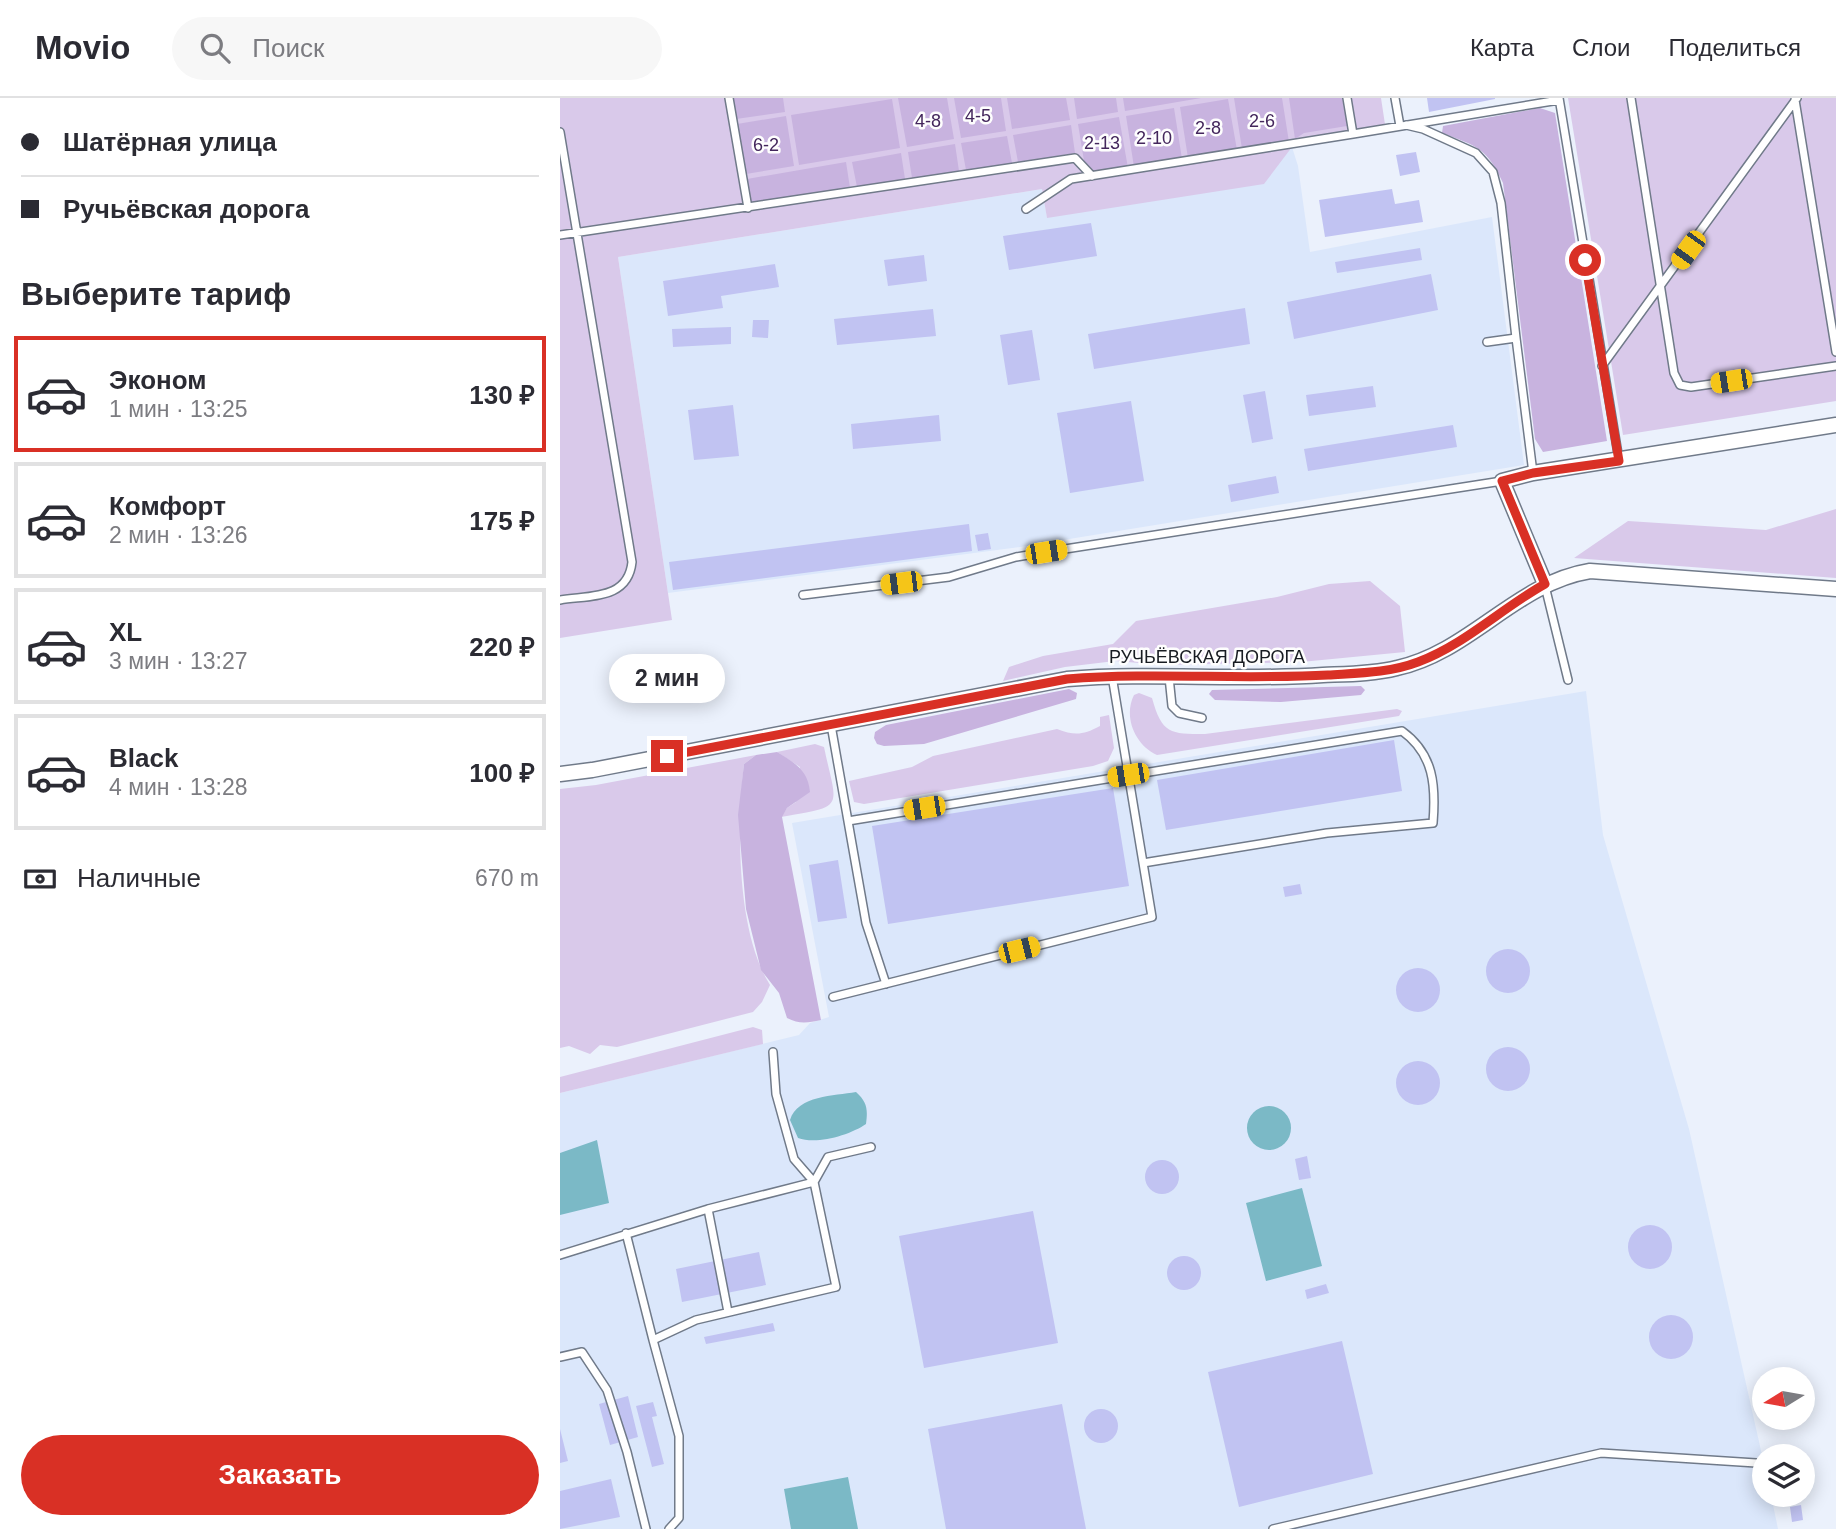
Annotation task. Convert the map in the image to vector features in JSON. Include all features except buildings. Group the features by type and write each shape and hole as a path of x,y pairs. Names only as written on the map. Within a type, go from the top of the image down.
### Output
{"street":[{"path":"1545,584 1502,481 1533,473 1836,425"},
{"name":"РУЧЬЁВСКАЯ ДОРОГА","path":"560,774 593,770 1067,679 1112,676 1274,678 1396,669 1442,652 1545,584 1566,575 1613,571 1836,589"}],"lane":[{"path":"729,98 748,208"},
{"path":"1347,98 1353,134"},
{"path":"1395,98 1403,125"},
{"path":"1631,98 1674,373 1680,385 1691,387 1836,366"},
{"path":"1027,209 1072,179 1559,99 1619,461"},
{"path":"1602,366 1796,99"},
{"path":"1796,99 1836,352"},
{"path":"1403,125 1423,129 1476,153 1493,172 1501,203 1533,473"},
{"path":"560,132 632,562 631,574 626,584 616,591 560,600"},
{"path":"560,235 1076,159 1092,176"},
{"path":"1487,342 1516,338"},
{"path":"803,595 949,577 1016,557 1502,481"},
{"path":"1545,584 1552,602 1568,680"},
{"path":"833,997 1152,917 1112,676"},
{"path":"1168,677 1172,706 1179,713 1202,718"},
{"path":"830,724 866,923 886,984"},
{"path":"848,821 1402,731 1421,747 1430,770 1434,802 1433,823 1327,833 1143,863"},
{"path":"653,1340 696,1320 836,1287 814,1182 794,1159 776,1094 773,1052"},
{"path":"560,1255 708,1209 814,1182 828,1157 871,1147"},
{"path":"708,1209 728,1312"},
{"path":"625,1233 678,1436 679,1518 669,1529"},
{"path":"560,1357 582,1352 607,1390 627,1452 646,1529"},
{"path":"1273,1529 1601,1453 1752,1462"}],"shaded area":[{"path":"1292,147 1298,166 1310,252 1492,217 1524,465 1020,547 668,593 618,257 1042,189 1047,217"},
{"path":"1586,691 1603,835 1689,1129 1752,1410 1752,1430 1756,1430 1760,1444 1752,1444 1752,1507 1773,1507 1778,1529 560,1529 560,1093 799,1035 810,1023 829,1017 792,823"}],"green space":[{"path":"560,98 1381,98 1386,131 1292,147 1264,184 1047,218 1042,189 618,257 672,620 560,638"},
{"path":"732,98 783,98 785,112 736,119"},
{"name":"4-8","path":"898,98 947,98 954,139 907,147"},
{"name":"4-5","path":"954,98 1001,98 1006,131 961,138"},
{"path":"1007,98 1066,98 1070,120 1012,129"},
{"path":"1074,98 1116,98 1118,112 1077,119"},
{"path":"1123,98 1201,98 1125,111"},
{"name":"2-6","path":"1234,98 1282,98 1289,142 1242,149"},
{"path":"1289,98 1342,98 1347,126 1304,133 1295,139"},
{"path":"1568,98 1836,98 1836,401 1623,435"},
{"path":"892,99 900,148 799,165 791,115"},
{"name":"2-8","path":"1228,99 1237,150 1188,158 1180,107"},
{"name":"2-10","path":"1174,108 1182,159 1134,167 1126,116"},
{"path":"1540,108 1555,113 1607,441 1543,452 1535,439 1503,183 1492,162 1480,150 1442,133 1443,126"},
{"name":"6-2","path":"786,116 794,166 746,174 737,124"},
{"name":"2-13","path":"1119,117 1128,168 1096,173 1084,161 1078,124"},
{"path":"1071,125 1075,153 1018,162 1013,135"},
{"path":"1007,136 1012,163 966,170 961,143"},
{"path":"955,144 959,171 912,178 908,152"},
{"path":"901,153 905,179 857,187 852,162"},
{"path":"846,162 850,188 751,203 747,179"},
{"path":"1836,509 1836,578 1574,558 1628,521 1766,530"},
{"path":"1370,581 1400,606 1405,652 1301,662 1164,665 1115,661 1065,667 1003,681 1009,667 1043,656 1113,644 1136,621 1277,597 1329,584"},
{"path":"1361,686 1365,690 1361,695 1281,702 1215,700 1209,694 1212,690"},
{"path":"1069,689 1077,693 1076,699 924,744 884,746 877,744 874,738 875,732 886,725"},
{"path":"1139,693 1152,698 1160,719 1169,730 1183,733 1205,734 1397,709 1402,711 1399,716 1157,755 1143,745 1133,730 1131,703 1134,695"},
{"path":"1109,715 1114,748 1108,761 1093,766 864,804 854,802 849,781 912,767 933,756 1057,729 1074,734 1084,733 1100,726 1100,717"},
{"path":"815,744 824,747 834,793 832,801 817,810 781,817 787,808 796,802 800,767 777,752"},
{"path":"777,752 795,764 809,784 810,792 787,808 782,817 821,1020 811,1022 787,1018 779,993 761,970 746,909 738,815 744,764 756,755"},
{"path":"756,755 744,764 740,847 745,908 751,936 759,963 770,985 762,1002 753,1012 617,1047 600,1045 590,1054 569,1046 560,1048 560,789 596,785"},
{"path":"753,1027 762,1030 763,1044 560,1093 560,1077"}],"water":[{"path":"856,1092 866,1106 866,1124 833,1138 798,1138 790,1120 801,1106 818,1098"},
{"path":"1269,1106 1285,1112 1291,1128 1285,1144 1269,1150 1253,1144 1247,1128 1253,1112"},
{"path":"597,1140 609,1203 560,1215 560,1153"},
{"path":"1302,1188 1322,1266 1266,1281 1246,1203"},
{"path":"848,1477 858,1529 791,1529 784,1489"}],"route":[{"path":"667,756 1067,679 1112,676 1274,678 1373,672 1417,663 1442,652 1523,596 1545,584 1502,481 1533,473 1619,461 1585,260"}]}
